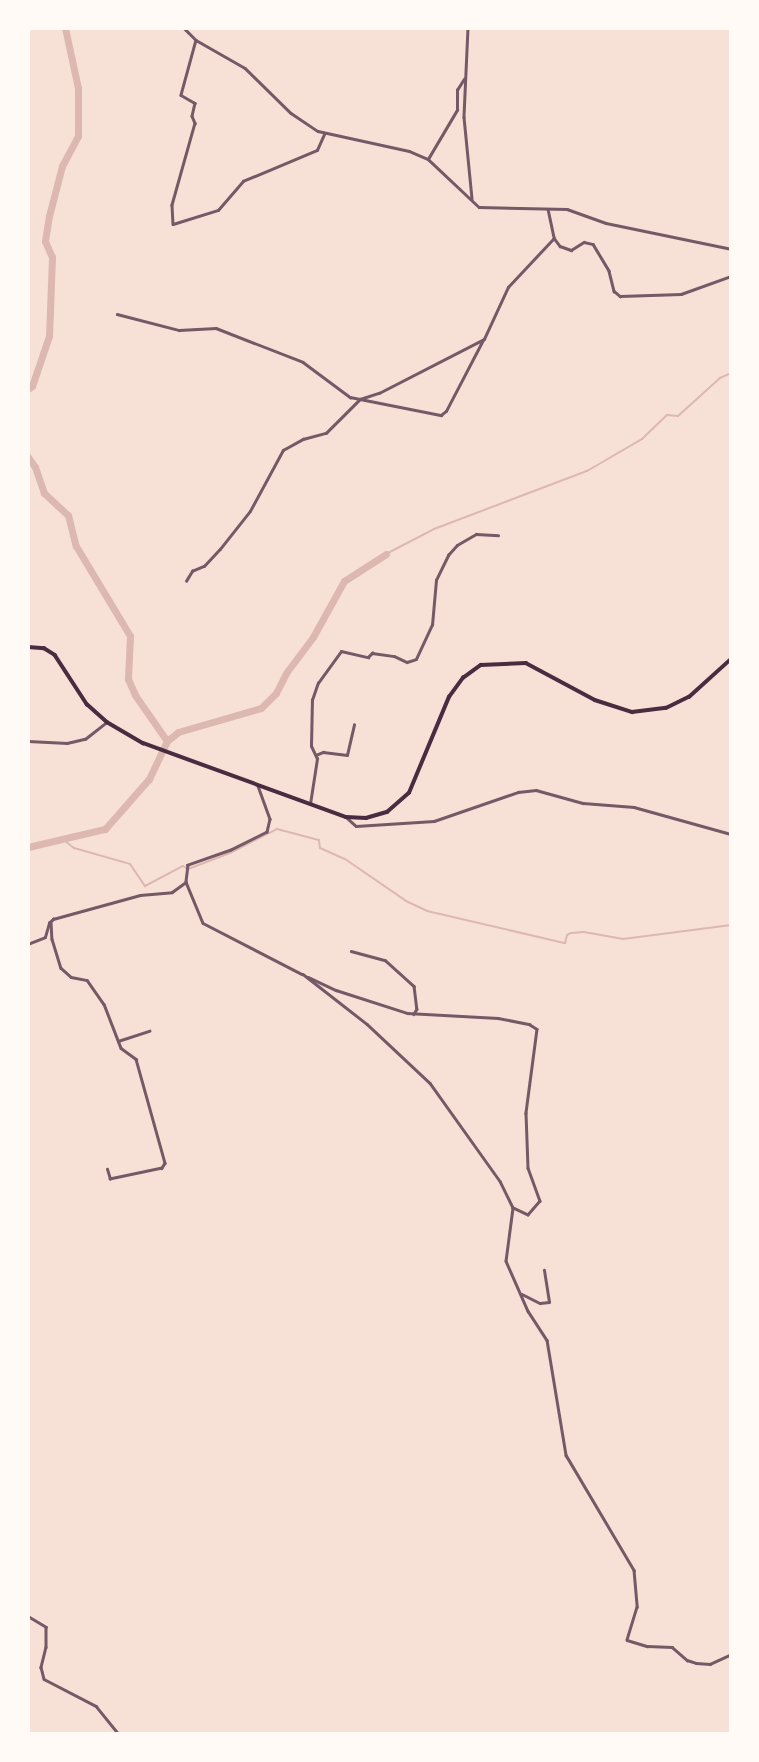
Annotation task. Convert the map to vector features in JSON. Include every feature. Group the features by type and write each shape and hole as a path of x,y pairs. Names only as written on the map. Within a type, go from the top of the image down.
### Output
{"main road":[{"path":"28,647 44,648 55,655 83,699 107,722 160,751 346,817 373,817 402,801 417,780 449,697 463,678 481,665 526,663 595,700 632,712 666,708 689,697 731,659"}],"street":[{"path":"184,28 196,40 245,68 291,113 324,133 410,150 428,159 479,207 567,209 606,223 731,249"},
{"path":"468,28 464,117 472,199"},
{"path":"196,40 181,95 195,103 192,116 195,123 172,205 173,225 218,210 243,181 317,150 324,133"},
{"path":"428,159 457,110 457,90 464,78"},
{"path":"548,209 554,238 560,246 571,250 584,242 593,244 609,271 614,291 620,296 681,294 731,276"},
{"path":"117,314 180,330 216,328 303,362 349,397 441,415 446,411 509,287 554,238"},
{"path":"186,581 192,572 204,566 220,549 250,512 283,450 303,439 326,433 360,399 379,393 484,338"},
{"path":"310,804 316,755 311,746 312,700 318,683 341,651 368,657 372,653 394,656 407,662 416,659 432,625 436,580 448,555 457,545 476,534 498,535"},
{"path":"28,741 67,744 85,739 107,722"},
{"path":"316,755 323,752 347,755 354,725"},
{"path":"258,786 270,819 267,832 231,850 188,865 186,882 203,923 303,974 377,1004 414,1014 498,1018 529,1024 537,1029 526,1113 528,1168 540,1201 528,1215 513,1208"},
{"path":"346,817 356,826 434,821 518,792 536,790 583,803 634,807 731,834"},
{"path":"51,922 140,895 172,892 186,882"},
{"path":"28,944 45,937 51,922"},
{"path":"51,922 52,939 61,968 71,977 87,980 104,1004 124,1052 136,1059 165,1167 110,1179 107,1169"},
{"path":"351,951 385,960 414,986 417,1009 414,1014"},
{"path":"303,974 367,1024 430,1083 500,1181 513,1208 506,1261 523,1294 528,1311 547,1340 566,1455 634,1570 637,1607 626,1640 647,1646 672,1647 687,1660 696,1663 718,1662 731,1654"},
{"path":"118,1041 149,1031"},
{"path":"523,1294 540,1303 549,1302 544,1270"},
{"path":"28,1616 46,1628 46,1647 41,1667 44,1679 96,1706 119,1734"}],"waterway":[{"path":"28,389 32,386 49,336 52,257 45,241 49,216 62,166 78,136 78,88 65,28"},
{"path":"386,554 434,529 587,471 642,439 667,415 678,416 720,378 731,373"},
{"path":"28,457 35,467 44,493 68,515 76,546 130,636 128,679 135,695 167,741"},
{"path":"28,847 105,829 149,779 167,741 178,732 261,708 276,693 286,673 313,637 344,581 386,554"},
{"path":"64,840 74,848 130,864 145,886 183,866 188,869 230,853 277,829 319,840 320,848 345,859 406,901 427,911 565,943 567,935 571,933 584,932 623,939 731,925"}]}
